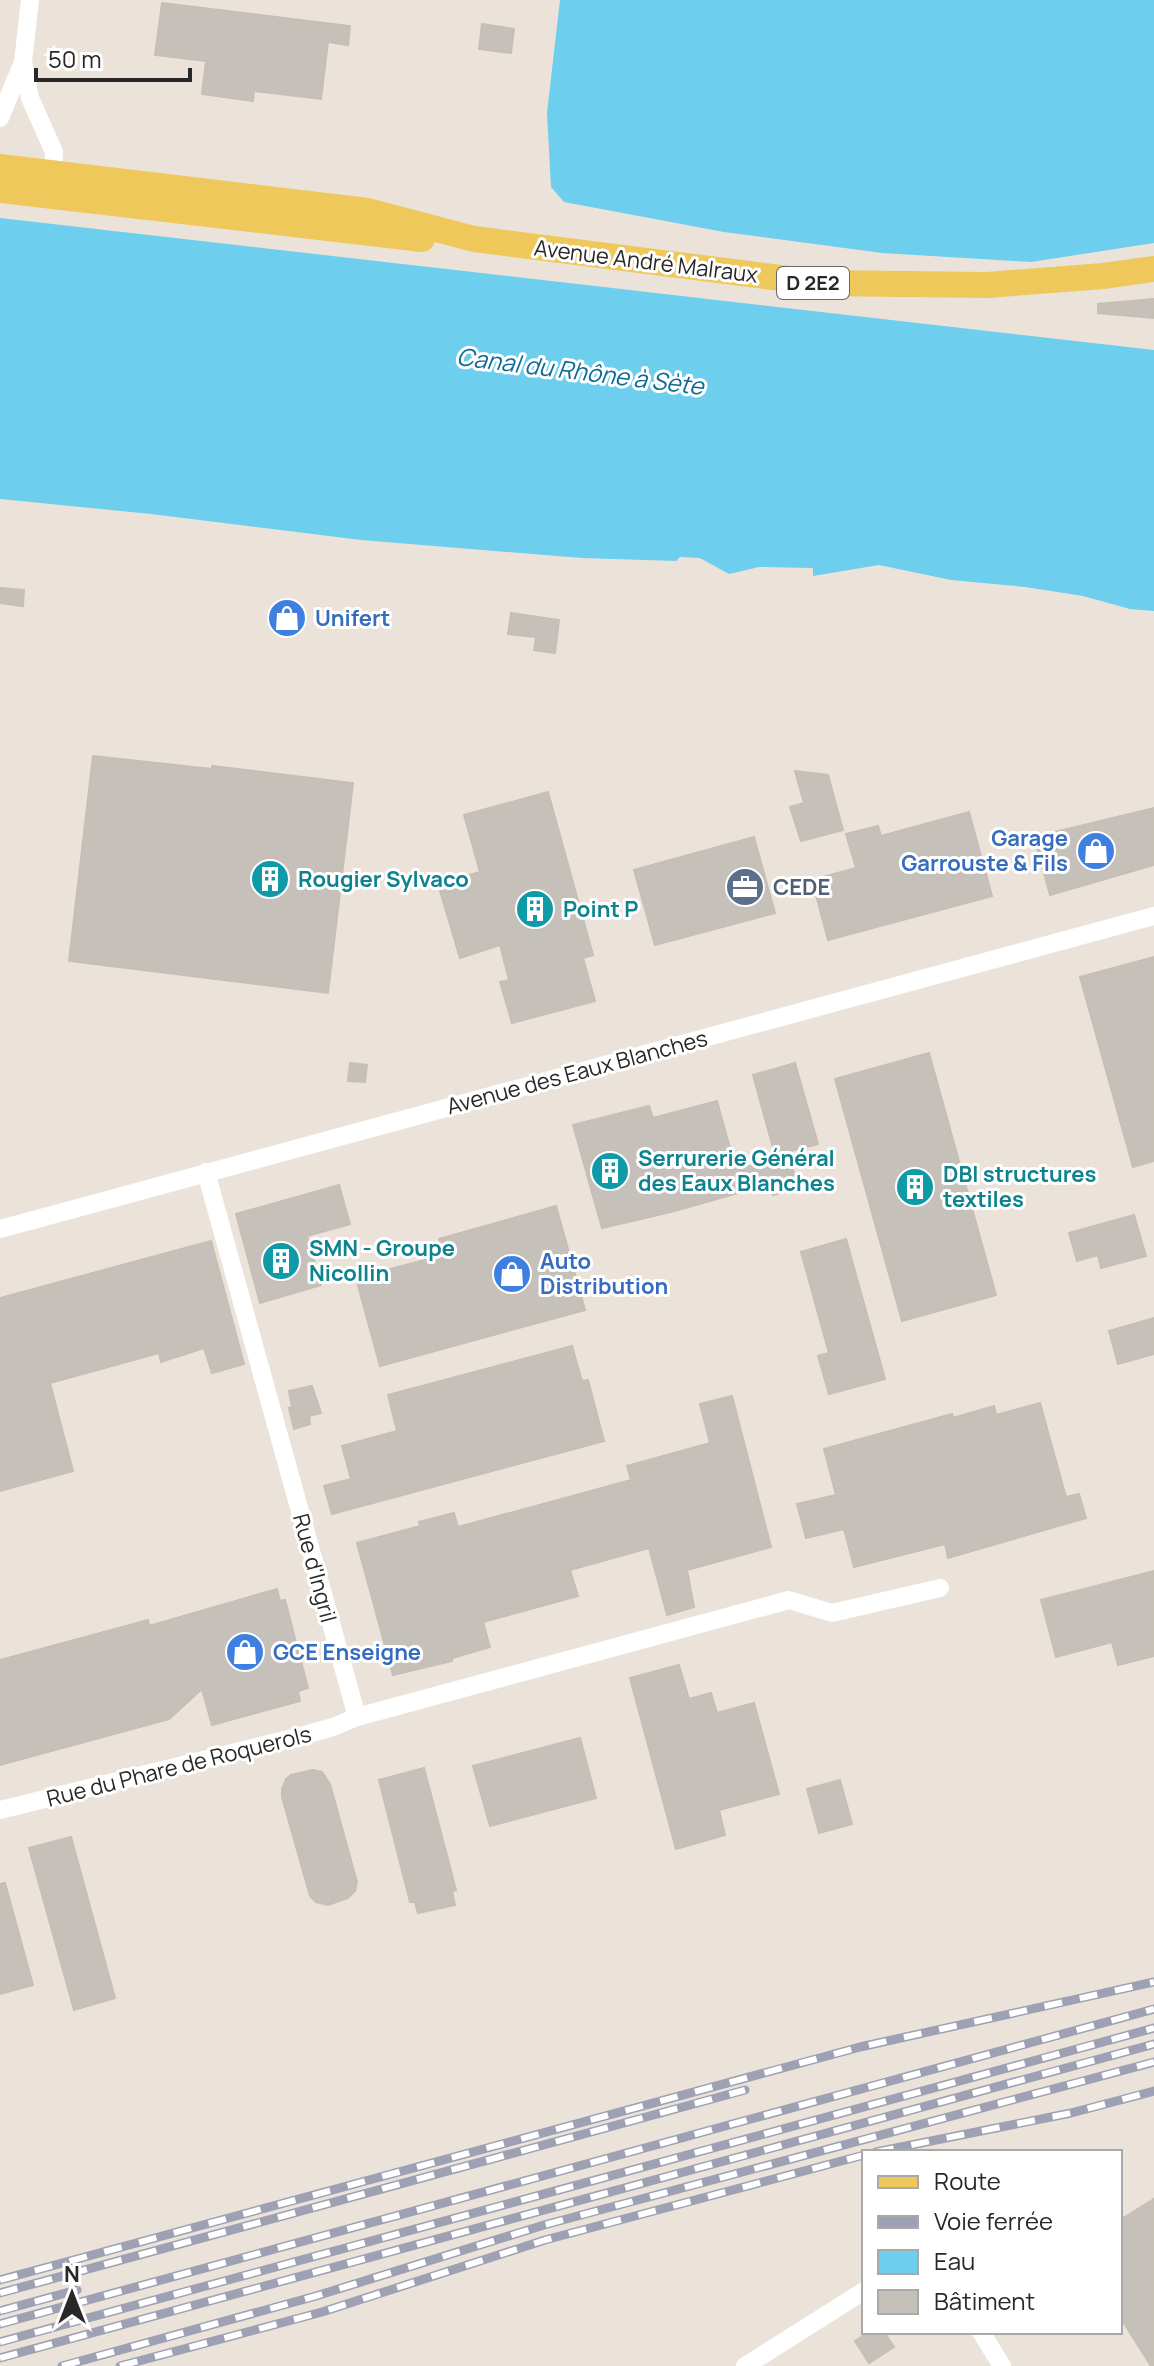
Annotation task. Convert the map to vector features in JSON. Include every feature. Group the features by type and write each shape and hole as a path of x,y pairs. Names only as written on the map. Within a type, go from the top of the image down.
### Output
{"main road":[{"name":"D 2E2","path":"0,167 368,211 474,239"},
{"name":"D 2E2","path":"4,188 53,172"},
{"name":"D 2E2","path":"4,188 429,240 474,239"},
{"name":"Avenue André Malraux","path":"474,239 820,283 987,285 1154,269"}],"street":[{"path":"0,118 23,62 30,0"},
{"path":"23,62 30,98 54,152 53,172"},
{"name":"Avenue des Eaux Blanches","path":"0,1229 1154,916"},
{"name":"Rue d'Ingril","path":"206,1172 357,1717"},
{"path":"357,1717 789,1600 832,1613 940,1588"},
{"name":"Rue du Phare de Roquerols","path":"0,1810 301,1736 357,1717"},
{"path":"745,2366 862,2292"},
{"path":"982,2334 1002,2366"}],"water":[{"path":"560,0 1154,0 1154,243 1031,262 882,253 724,232 564,202 551,187 547,113"},
{"name":"Canal du Rhône à Sète","path":"0,218 1154,350 1154,611 1130,609 1083,596 951,580 879,565 813,576 813,568 759,567 729,574 700,558 680,557 676,561 582,558 361,540 0,499"}],"building":[{"path":"162,3 350,26 348,45 328,42 321,99 254,91 253,101 202,94 206,61 155,55"},
{"path":"482,24 514,29 511,53 479,49"},
{"path":"1154,299 1154,318 1098,313 1098,304"},
{"path":"0,588 24,590 23,606 0,603"},
{"path":"511,613 559,620 555,653 534,650 536,637 508,634"},
{"path":"93,756 353,783 328,993 69,961"},
{"path":"795,771 828,775 843,830 801,841 790,807 804,803"},
{"name":"Point P","path":"548,792 593,955 583,958 595,1001 512,1023 500,982 509,980 500,945 460,958 438,884 480,872 464,815"},
{"name":"Garage Garrouste & Fils","path":"1154,808 1154,865 1050,895 1034,837"},
{"path":"969,812 992,896 828,940 812,880 856,868 846,834 878,826 881,836"},
{"path":"754,837 775,913 655,945 634,870"},
{"path":"1154,957 1154,1161 1133,1167 1080,977"},
{"name":"DBI structures textiles","path":"929,1053 996,1295 902,1321 835,1079"},
{"path":"350,1063 367,1065 365,1082 348,1081"},
{"path":"795,1063 818,1144 775,1155 753,1075"},
{"path":"717,1101 736,1170 789,1155 798,1188 773,1195 770,1184 602,1228 573,1125 649,1106 653,1118"},
{"name":"SMN - Groupe Nicollin","path":"339,1185 350,1224 307,1236 321,1285 260,1303 236,1214"},
{"name":"Auto Distribution","path":"556,1206 585,1310 380,1366 356,1278 444,1255 439,1239"},
{"path":"1134,1215 1146,1256 1101,1268 1098,1255 1077,1261 1069,1233"},
{"path":"846,1239 885,1379 829,1394 818,1356 829,1353 801,1252"},
{"path":"211,1241 244,1364 212,1373 204,1348 161,1362 159,1353 50,1383 73,1471 0,1491 0,1298"},
{"path":"1154,1318 1154,1354 1118,1364 1109,1331"},
{"path":"572,1346 582,1381 588,1380 604,1441 332,1514 324,1486 351,1479 342,1446 397,1431 388,1395"},
{"path":"312,1386 321,1413 309,1416 310,1424 294,1429 289,1391"},
{"path":"732,1396 771,1547 687,1570 694,1607 667,1615 649,1548 570,1570 578,1596 483,1622 490,1647 452,1658 452,1661 393,1675 357,1543 454,1513 458,1527 631,1480 627,1466 710,1443 700,1404"},
{"path":"1040,1403 1066,1497 1079,1494 1086,1518 948,1558 945,1544 854,1567 844,1529 806,1538 797,1504 836,1495 824,1449 952,1414 953,1418 994,1406 996,1415"},
{"path":"1154,1571 1154,1656 1118,1665 1112,1642 1056,1657 1041,1600"},
{"path":"277,1589 280,1601 285,1600 308,1688 298,1691 300,1701 212,1725 202,1689 169,1719 0,1765 0,1660 148,1620 149,1626"},
{"path":"679,1665 689,1699 711,1693 717,1713 754,1703 779,1794 719,1810 725,1835 676,1849 630,1678"},
{"path":"580,1738 596,1798 490,1826 473,1766"},
{"path":"424,1768 456,1890 452,1891 455,1905 418,1913 415,1902 410,1902 379,1780"},
{"path":"312,1770 322,1772 330,1784 357,1882 355,1891 348,1898 328,1905 316,1902 310,1896 282,1797 286,1779"},
{"path":"840,1780 852,1824 819,1833 807,1789"},
{"path":"71,1837 115,1998 74,2010 29,1848"},
{"path":"5,1883 33,1985 0,1994 0,1884"},
{"path":"1154,2199 1154,2366 1151,2366 1122,2320 1122,2219"},
{"path":"866,2334 885,2334 894,2347 869,2363 855,2341"}],"railway":[{"path":"0,2280 860,2047 1154,1982"},
{"path":"0,2324 1154,2009"},
{"path":"0,2342 1154,2028"},
{"path":"0,2358 1154,2044"},
{"path":"62,2366 316,2296 544,2225 1154,2062"},
{"path":"0,2293 745,2090"},
{"path":"886,2150 1071,2113 1154,2091"},
{"path":"120,2366 322,2312 545,2240 862,2156"},
{"path":"0,2311 77,2290"}],"place":[{"name":"Unifert","path":"287,618"},
{"name":"Garage Garrouste & Fils","path":"1096,851"},
{"name":"Rougier Sylvaco","path":"270,879"},
{"name":"CEDE","path":"745,887"},
{"name":"Point P","path":"535,909"},
{"name":"Serrurerie Général des Eaux Blanches","path":"610,1171"},
{"name":"DBI structures textiles","path":"915,1187"},
{"name":"SMN - Groupe Nicollin","path":"281,1261"},
{"name":"Auto Distribution","path":"512,1274"},
{"name":"GCE Enseigne","path":"245,1652"}]}
